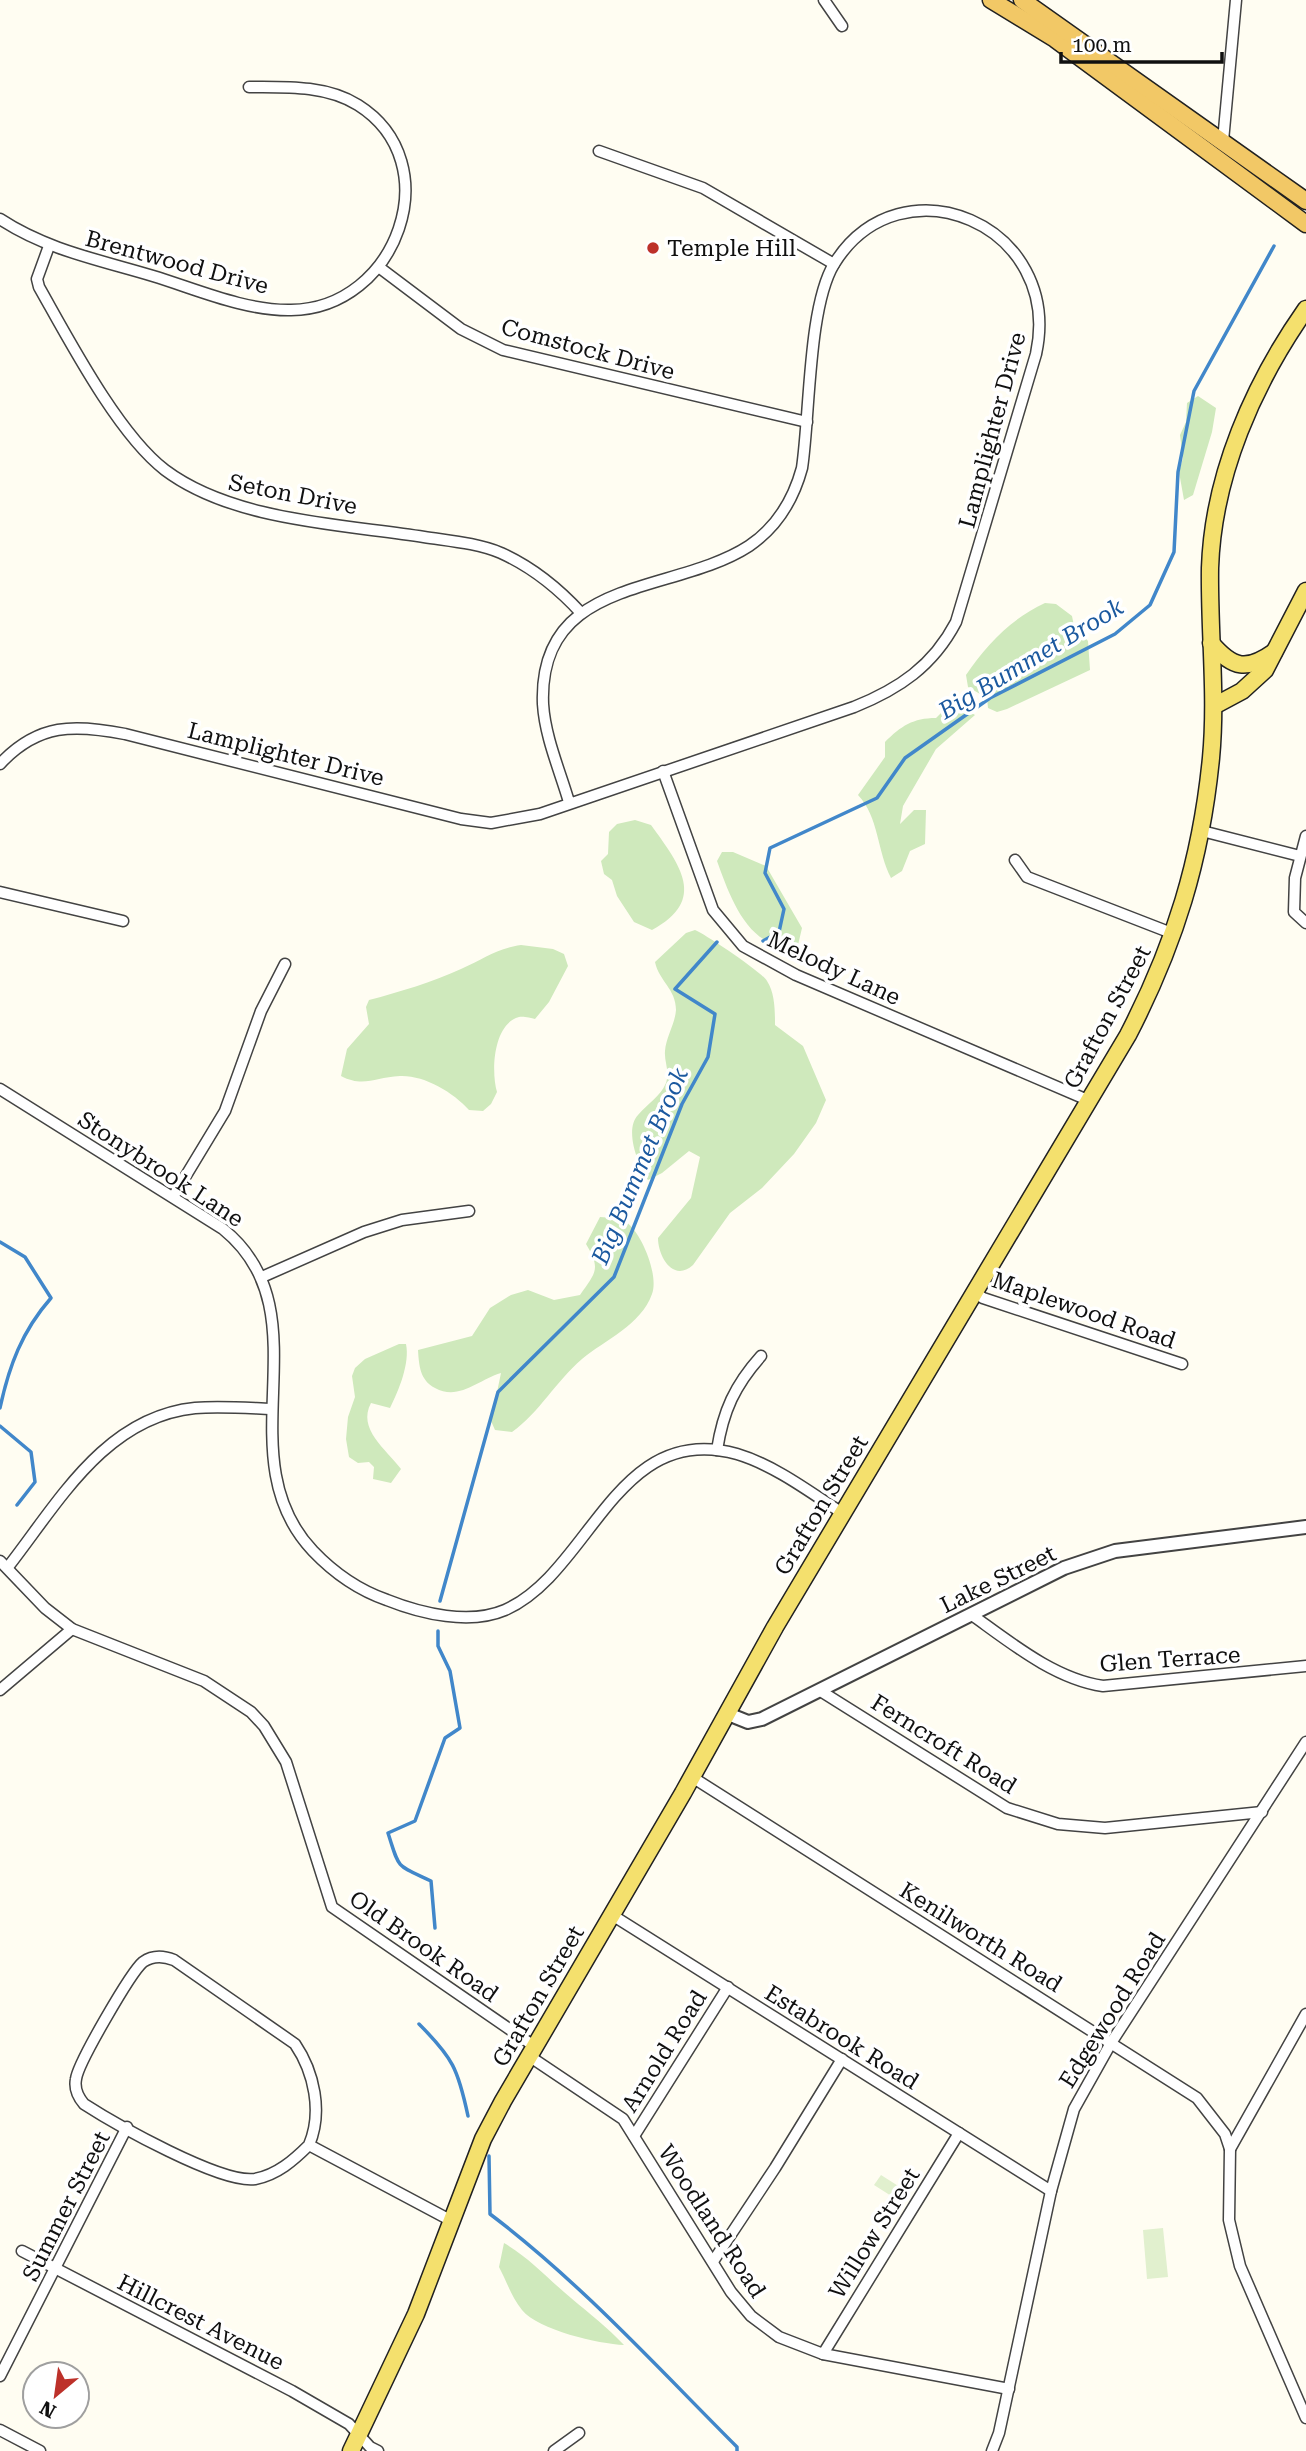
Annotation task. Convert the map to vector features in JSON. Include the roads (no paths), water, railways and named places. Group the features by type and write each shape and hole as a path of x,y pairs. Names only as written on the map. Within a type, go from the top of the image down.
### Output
{"highway":[{"path":"991,0 1055,39 1306,224"},
{"path":"1022,0 1306,201"}],"main road":[{"name":"Grafton Street","path":"351,2451 416,2314 483,2139 842,1513 1090,1101 1154,984 1174,934 1202,831 1214,706 1211,643 1212,549 1230,463 1257,389 1306,309"},
{"path":"1214,706 1252,685 1265,670 1306,590"},
{"path":"1211,643 1231,662 1246,665 1260,662 1276,650"}],"street":[{"path":"824,0 842,26"},
{"path":"1223,141 1236,0"},
{"name":"Brentwood Drive","path":"0,219 49,246 239,302 292,310 343,297 380,268 398,232 404,198 400,161 384,129 358,105 332,94 307,89 249,87"},
{"path":"599,150 707,189 834,264"},
{"name":"Lamplighter Drive","path":"0,764 33,738 50,731 85,726 461,819 491,823 519,820 847,710 891,691 909,680 935,654 946,640 964,601 1038,345 1040,308 1032,279 1016,253 994,232 967,218 937,212 907,214 879,223 854,240 834,264 819,306 802,468 793,495 780,517 761,537 728,556 621,592 582,613 555,647 544,677 546,724 569,803"},
{"name":"Seton Drive","path":"49,246 37,279 38,287 120,420 140,446 164,469 217,500 241,508 493,550 543,578 582,613"},
{"name":"Comstock Drive","path":"380,268 461,329 503,350 807,422"},
{"name":"Melody Lane","path":"663,771 708,900 720,920 743,946 796,975 1090,1101"},
{"path":"1202,831 1300,856"},
{"path":"1306,836 1292,905 1297,916 1306,923"},
{"path":"1015,860 1023,874 1031,879 1174,934"},
{"path":"0,892 123,921"},
{"path":"173,1197 225,1111 261,1011 285,964"},
{"name":"Stonybrook Lane","path":"0,1089 238,1241 262,1277 274,1317 271,1409 274,1471 290,1516 307,1544 325,1563 369,1593 406,1606 455,1617 481,1616 505,1610 525,1598 548,1576 626,1485 650,1466 677,1453 717,1450 762,1464 842,1513"},
{"path":"262,1277 364,1232 402,1220 469,1211"},
{"name":"Maplewood Road","path":"974,1292 983,1298 1056,1324 1182,1364"},
{"path":"717,1450 727,1404 740,1380 761,1356"},
{"path":"4,1564 99,1453 137,1424 195,1408 271,1409"},
{"name":"Lake Street","path":"728,1714 752,1722 1064,1568 1115,1551 1306,1527"},
{"name":"Old Brook Road","path":"4,1564 45,1608 72,1629 204,1681 251,1712 264,1726 286,1762 332,1907 532,2051"},
{"name":"Glen Terrace","path":"972,1615 1055,1670 1076,1681 1103,1686 1306,1667"},
{"path":"0,1690 72,1629"},
{"name":"Ferncroft Road","path":"819,1690 1007,1808 1058,1825 1105,1828 1262,1812"},
{"name":"Edgewood Road","path":"992,2451 1009,2389 1051,2191 1074,2109 1111,2043 1306,1742"},
{"name":"Kenilworth Road","path":"692,1777 1197,2098 1220,2125 1230,2149"},
{"name":"Estabrook Road","path":"612,1915 1051,2191"},
{"path":"166,1957 184,1965 295,2044 304,2057 314,2090 316,2125 309,2145 279,2170 255,2179 241,2179 212,2171 84,2104 77,2094 76,2076 137,1969 150,1958 166,1957"},
{"name":"Arnold Road","path":"634,2136 727,1987"},
{"path":"1306,2014 1230,2149 1229,2220 1240,2266 1306,2418"},
{"name":"Woodland Road","path":"532,2051 623,2119 731,2292 763,2327 797,2346 823,2354 1009,2389"},
{"path":"713,2260 775,2168 842,2059"},
{"name":"Summer Street","path":"0,2376 127,2127"},
{"name":"Willow Street","path":"823,2354 959,2133"},
{"path":"309,2145 450,2220"},
{"name":"Hillcrest Avenue","path":"22,2251 284,2386 349,2424 370,2447 378,2451"},
{"path":"0,2430 40,2451"},
{"path":"554,2451 579,2433"}],"waterway":[{"name":"Big Bummet Brook","path":"763,941 779,932 784,909 765,873 770,848 877,798 905,758 990,698 1115,634 1150,605 1174,552 1178,472 1194,391 1274,246"},
{"name":"Big Bummet Brook","path":"440,1601 498,1392 614,1277 682,1104 708,1057 715,1014 675,989 717,942"},
{"path":"0,1242 25,1257 51,1298 24,1336 0,1408"},
{"path":"0,1426 31,1452 35,1482 17,1505"},
{"name":"Big Bummet Brook","path":"435,1928 431,1881 400,1865 388,1833 415,1821 445,1738 460,1728 450,1671 438,1646 438,1631"},
{"name":"Big Bummet Brook","path":"419,2024 440,2046 452,2065 468,2116"},
{"name":"Big Bummet Brook","path":"489,2156 490,2214 587,2297 737,2447 737,2451"}],"place":[{"name":"Temple Hill","path":"653,248"}]}
